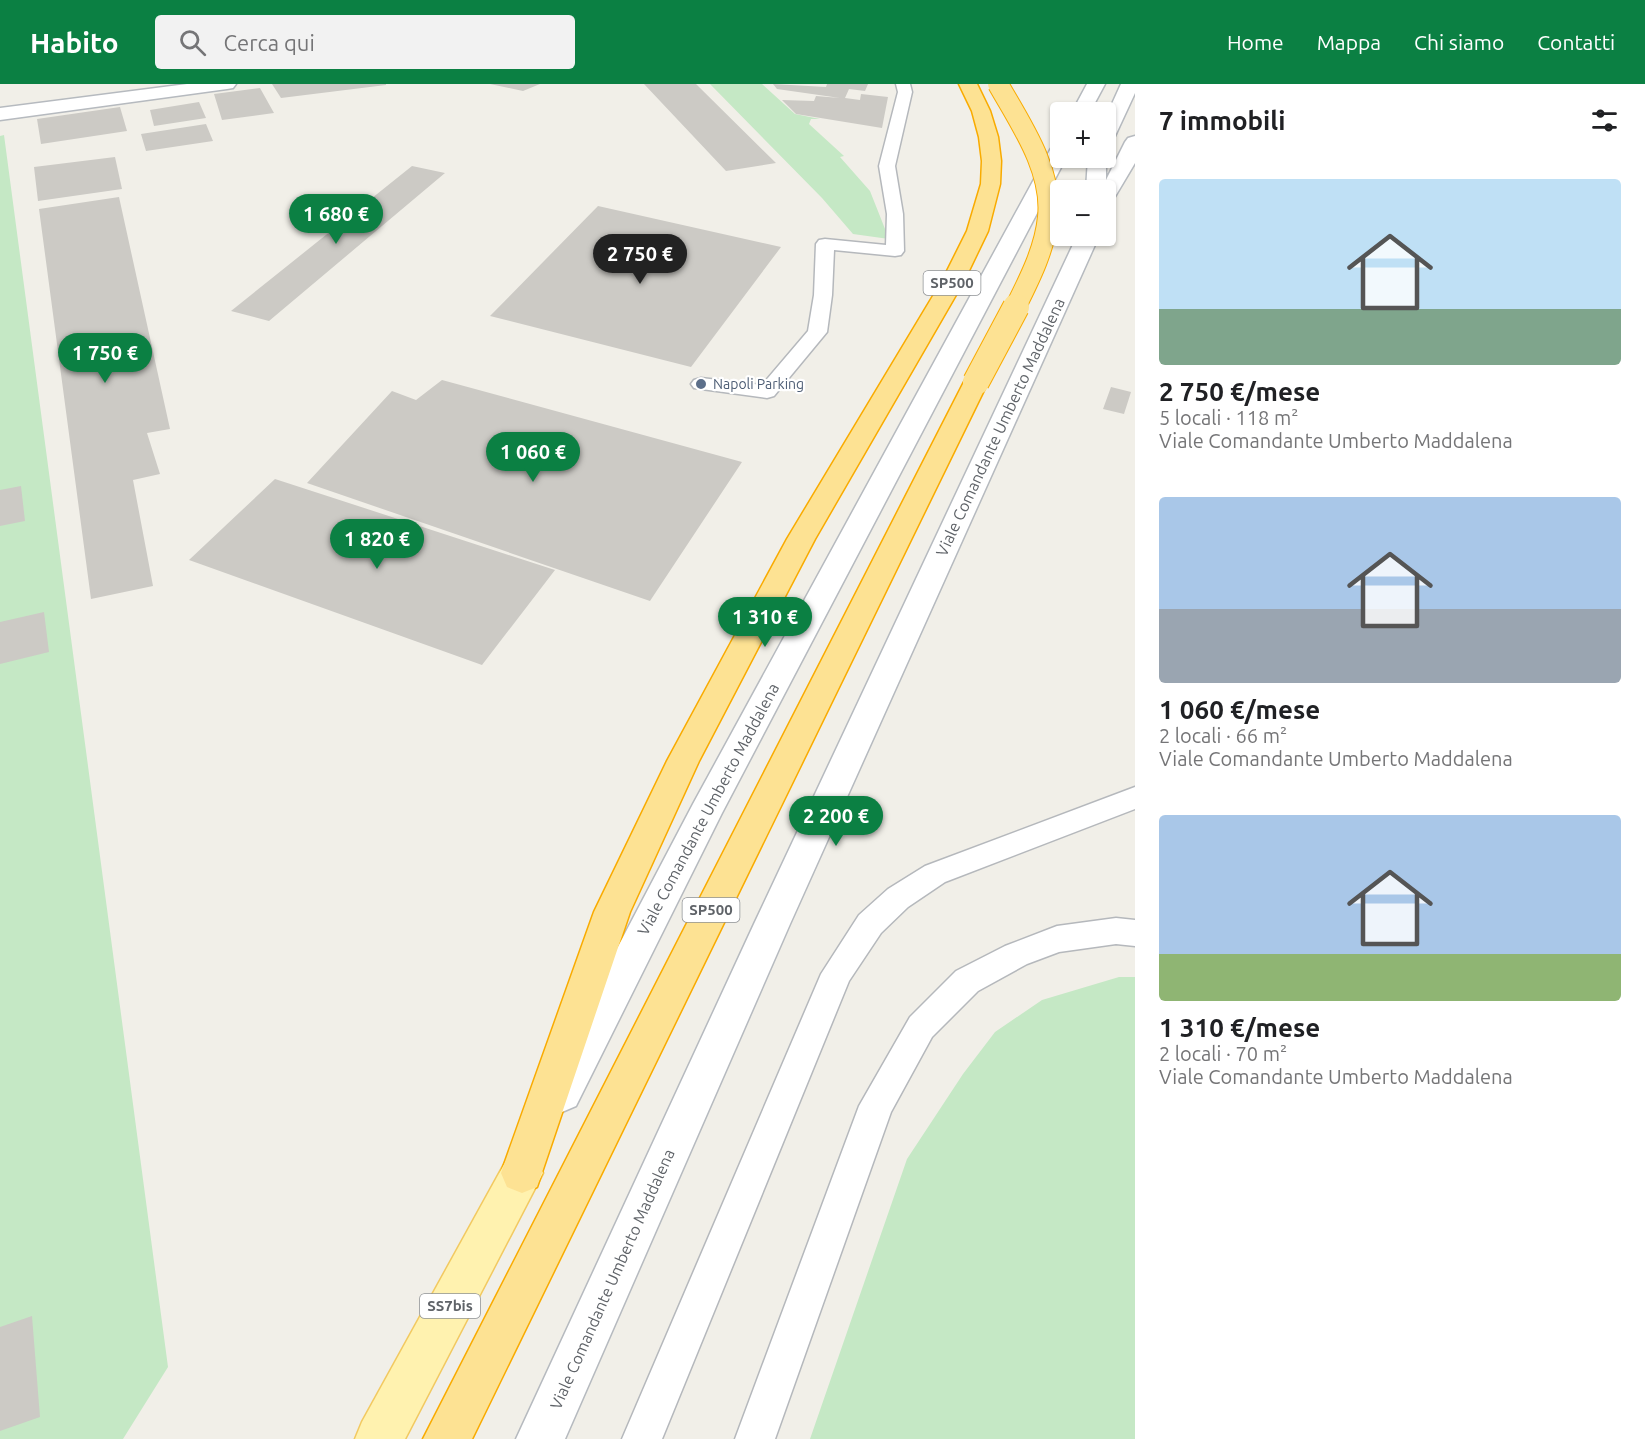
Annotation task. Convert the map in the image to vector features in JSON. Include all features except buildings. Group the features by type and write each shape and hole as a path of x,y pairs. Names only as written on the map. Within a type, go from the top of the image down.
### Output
{"highway":[{"name":"SP500","path":"522,1173 612,912 683,760 801,539 906,364 962,264 985,215 992,170 988,130 982,109 968,84"},
{"name":"SP500","path":"447,1439 1035,266 1045,239 1049,217 1048,197 1043,176 998,84"}],"main road":[{"path":"0,102 136,84"},
{"path":"0,114 227,84"},
{"path":"1086,102 1096,84"},
{"path":"1116,114 1130,84"},
{"path":"1116,180 1135,142"},
{"name":"Viale Comandante Umberto Maddalena","path":"379,1439 522,1173 705,813 1050,168"},
{"name":"Viale Comandante Umberto Maddalena","path":"540,1439 787,891 1084,246"}],"lane":[{"path":"701,384 767,392 817,332 823,295 825,244 895,251 895,214 887,166 905,92 903,84"},
{"path":"642,1439 836,974 870,924 898,898 934,874 1135,798"},
{"path":"755,1439 876,1106 921,1027 967,981 1016,955 1057,939 1116,931 1135,933"}],"green space":[{"path":"710,84 762,84 795,114 820,119 811,119 809,124 844,156 840,157 870,191 889,239 853,234 822,198"},
{"path":"4,135 168,1367 123,1439 0,1439 0,136"},
{"path":"1119,977 1135,977 1135,1439 810,1439 907,1159 963,1074 995,1032 1042,1000"}],"place":[{"name":"Napoli Parking","path":"701,384"}]}
